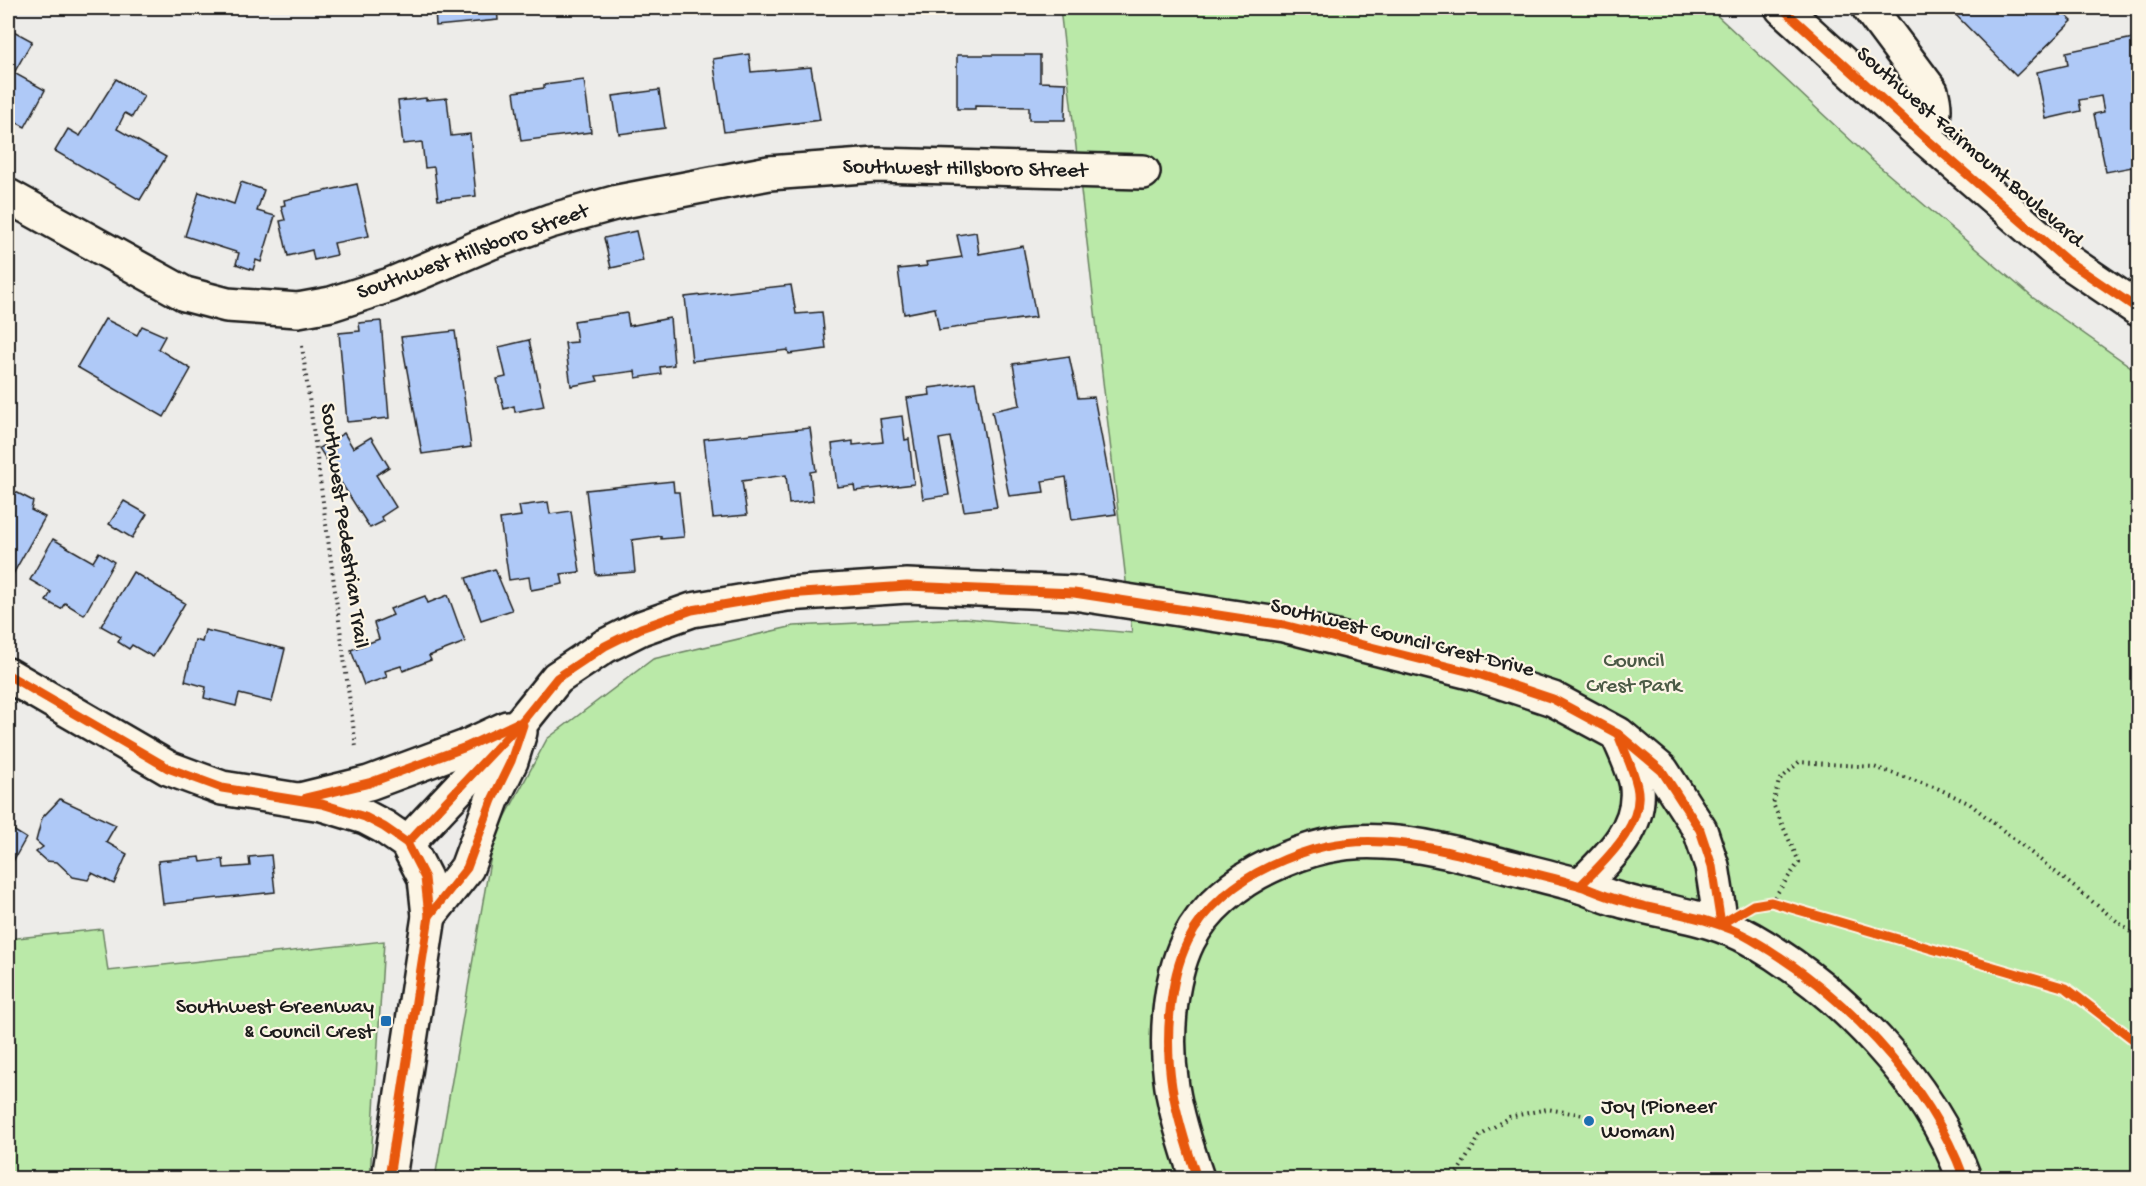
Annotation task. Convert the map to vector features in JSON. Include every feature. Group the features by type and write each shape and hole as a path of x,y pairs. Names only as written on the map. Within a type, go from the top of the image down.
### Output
{"street":[{"name":"Southwest Fairmount Boulevard","path":"1782,8 1924,137 2066,260 2139,309"},
{"path":"1869,8 1931,91 1935,105 1934,119 1924,137"},
{"name":"Southwest Hillsboro Street","path":"8,196 185,294 227,305 298,310 331,304 390,285 489,243 550,221 618,202 769,173 877,165 1143,172"},
{"name":"Southwest Council Crest Drive","path":"8,675 168,768 222,788 322,804 365,817 407,843 524,719 557,678 605,646 641,628 692,610 787,594 907,586 1074,593 1284,625 1478,674 1553,699 1618,734 1662,771 1701,830 1712,866 1721,924"},
{"name":"Southwest Council Crest Drive","path":"300,800 369,783 466,747 524,719"},
{"name":"Southwest Council Crest Drive","path":"429,916 467,868 492,800 511,761 524,719"},
{"path":"1580,886 1626,836 1636,808 1638,787 1618,734"},
{"path":"1197,1179 1183,1137 1172,1086 1169,1032 1176,975 1188,940 1213,905 1255,873 1297,853 1346,841 1386,842 1439,849 1580,886 1620,900 1721,924 1752,939 1801,973 1844,1008 1882,1045 1932,1110 1954,1152 1964,1179"},
{"path":"388,1179 429,916 425,878 407,843"}],"path":[{"path":"1771,902 1799,862 1773,804 1779,781 1799,762 1874,767 1937,788 1970,804 2139,938"},
{"path":"1454,1179 1480,1136 1509,1117 1547,1109 1584,1115"}],"green space":[{"name":"Council Crest Park","path":"1060,8 1709,8 1873,161 2032,297 2138,372 2138,1178 435,1178 494,838 547,739 653,659 794,626 965,618 1132,633"},
{"path":"102,929 108,971 384,941 370,1178 8,1178 8,939"}],"building":[{"path":"435,8 497,8 498,20 436,26"},
{"path":"1949,8 2058,8 2072,21 2016,76"},
{"path":"8,28 32,41 14,73 45,90 25,127 8,118"},
{"path":"2138,37 2138,166 2106,172 2094,114 2104,112 2101,96 2079,100 2081,111 2046,119 2037,72 2068,65 2066,52"},
{"path":"749,54 751,72 811,67 820,120 724,132 713,59"},
{"path":"957,55 1040,55 1040,82 1066,83 1065,120 1029,120 1029,107 975,106 975,109 957,109"},
{"path":"116,79 144,96 132,117 125,113 117,129 166,157 140,200 55,151 68,129 80,136"},
{"path":"584,80 591,132 521,141 514,92 544,88 544,85"},
{"path":"659,90 665,128 619,134 613,96"},
{"path":"426,98 426,100 447,98 451,136 470,134 476,196 438,200 434,167 425,168 422,142 403,144 398,101"},
{"path":"241,182 264,190 257,211 275,216 261,262 256,260 253,270 236,264 239,253 185,236 199,192 234,204"},
{"path":"357,184 369,236 334,243 337,255 314,260 312,250 288,256 280,221 285,220 281,206 285,205 284,200"},
{"path":"636,231 643,261 611,268 604,238"},
{"path":"976,232 979,254 1023,246 1036,317 939,330 935,308 904,314 898,269 927,266 926,262 962,257 957,235"},
{"path":"791,285 796,314 822,312 826,349 789,354 788,350 692,361 685,297"},
{"path":"627,313 629,326 670,318 674,365 660,367 661,374 636,378 635,371 596,376 598,381 571,386 565,343 577,342 574,321"},
{"path":"105,319 137,335 142,326 165,336 158,349 191,369 164,417 77,367"},
{"path":"381,321 389,418 347,422 339,333 360,331 359,323"},
{"path":"455,331 471,447 422,454 401,337"},
{"path":"529,340 544,406 515,412 514,406 504,409 497,379 506,377 499,347"},
{"path":"1069,356 1078,398 1094,397 1116,514 1072,520 1066,477 1042,481 1044,492 1009,496 992,411 1020,405 1013,364"},
{"path":"975,382 997,507 964,511 950,437 939,439 949,495 923,499 907,398 930,395 929,388"},
{"path":"902,416 905,440 909,439 914,484 855,491 854,485 837,487 832,444 853,441 853,445 883,442 880,419"},
{"path":"810,428 816,471 810,472 813,501 789,504 786,475 742,481 747,515 713,518 704,439"},
{"path":"344,433 353,448 371,437 389,467 376,475 396,507 381,517 384,521 370,528 319,448"},
{"path":"673,481 674,492 679,492 684,537 661,539 661,536 632,540 635,572 596,575 586,490"},
{"path":"8,488 33,501 31,510 45,517 13,574 8,570"},
{"path":"124,501 147,514 132,538 109,524"},
{"path":"548,502 550,514 571,511 580,572 561,574 563,584 531,590 529,577 509,580 500,519 521,516 519,506"},
{"path":"53,539 93,562 99,552 114,562 84,615 65,603 61,609 46,601 51,592 30,580"},
{"path":"495,569 512,610 481,620 466,578"},
{"path":"133,572 185,603 153,657 132,645 129,649 118,642 121,637 101,626"},
{"path":"448,595 465,642 429,656 431,660 403,671 401,666 385,671 387,677 364,685 351,650 379,639 374,623 393,615 390,609 425,596 428,603"},
{"path":"205,630 285,649 272,702 239,694 236,706 204,698 206,687 185,681 195,640 202,642"},
{"path":"60,799 116,825 106,842 127,854 114,884 92,873 88,880 73,877 57,862 46,861 36,852 43,847 36,841 42,818"},
{"path":"8,827 26,838 8,870"},
{"path":"271,855 275,892 163,904 158,861 200,857 201,862 223,859 224,868 250,866 249,857"}],"cycle path":[{"path":"1782,8 1924,137 2066,260 2138,309"},
{"path":"407,843 524,719 557,678 605,646 641,628 692,610 787,594 907,586 1074,593 1284,625 1478,674 1553,699 1618,734 1662,771 1700,830 1712,866 1721,924"},
{"path":"8,675 168,768 222,788 322,804 365,817 407,843 425,878 429,916 389,1178"},
{"path":"306,798 369,783 466,747 517,723"},
{"path":"429,916 467,868 492,800 511,761 523,725"},
{"path":"1580,886 1611,854 1635,815 1638,800 1637,786 1618,734"},
{"path":"1197,1178 1177,1110 1172,1087 1169,1051 1172,993 1181,957 1188,941 1203,917 1223,897 1258,872 1284,860 1326,846 1369,841 1414,845 1472,857 1571,883 1615,899 1704,920 1751,939 1817,984 1878,1041 1905,1073 1928,1107 1948,1142 1964,1178"},
{"path":"1721,924 1753,905 1771,902 2066,988 2138,1043"}],"place":[{"name":"Southwest Greenway & Council Crest","path":"386,1021"},
{"name":"Joy (Pioneer Woman)","path":"1589,1121"}]}
